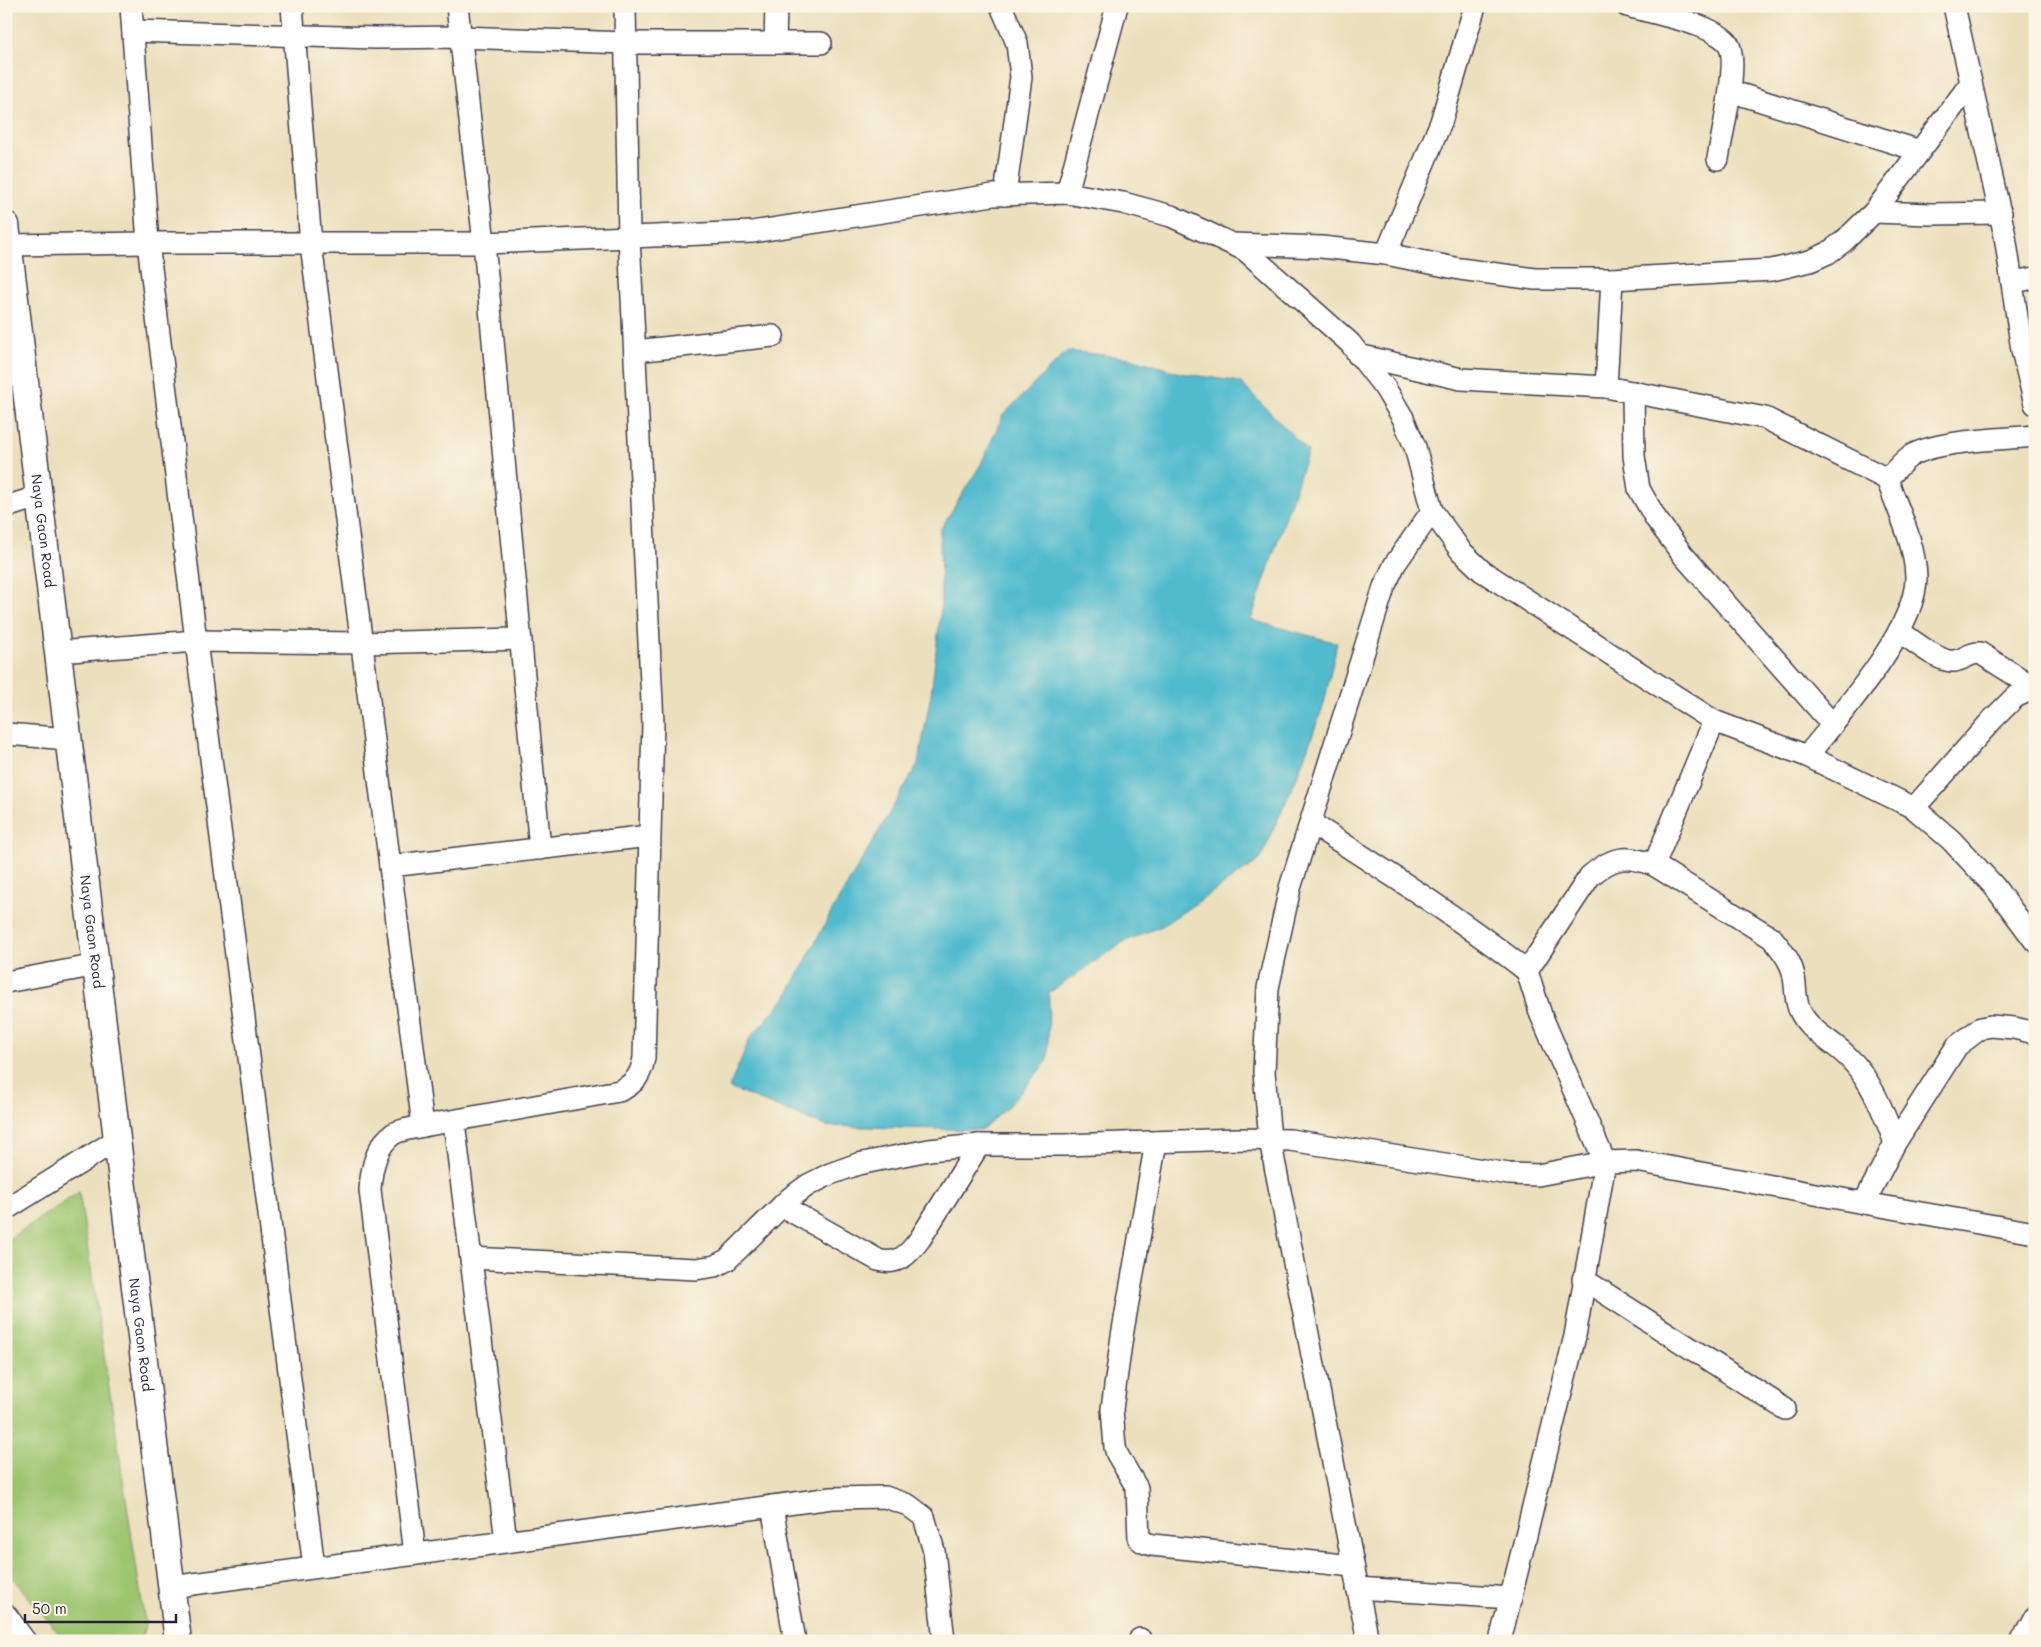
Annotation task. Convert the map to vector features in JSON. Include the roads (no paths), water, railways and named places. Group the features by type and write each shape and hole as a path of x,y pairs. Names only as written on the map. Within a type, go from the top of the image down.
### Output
{"main road":[{"name":"Naya Gaon Road","path":"7,238 40,496 178,1641"}],"street":[{"path":"131,6 148,243 196,641 314,1568"},
{"path":"292,6 311,244 424,1126"},
{"path":"457,6 484,243 540,849"},
{"path":"415,1554 370,1190 371,1174 376,1158 384,1144 394,1134 424,1126 618,1091 629,1086 637,1079 644,1058 653,723 629,237 625,6"},
{"path":"775,43 776,6"},
{"path":"1002,6 1017,43 1021,77 1005,194"},
{"path":"1068,193 1117,6"},
{"path":"1386,254 1441,122 1475,6"},
{"path":"1627,6 1683,21 1720,36 1729,44 1733,65 1718,159"},
{"path":"1954,6 2001,213 2022,350 2035,404"},
{"path":"133,31 295,36 460,37 626,44 820,42"},
{"path":"1232,244 1321,247 1386,254 1460,269 1535,279 1612,279 1772,270 1791,266 1828,253 1844,241 1874,212 1971,83"},
{"path":"1730,91 1920,151"},
{"path":"7,238 148,243 484,243 752,232 1005,194 1068,193 1123,203 1171,216 1245,250 1350,343 1385,388 1403,418 1415,447 1432,511 1461,551 1482,571 1714,721 1807,756 1914,808 1951,840 1994,886 2035,941"},
{"path":"1874,212 1930,214 2001,213"},
{"path":"2012,282 2035,278"},
{"path":"1606,386 1612,279"},
{"path":"635,352 774,336"},
{"path":"1358,355 1461,379 1606,386 1764,418 1887,479 1913,552 1916,576 1910,608 1890,647 1807,756"},
{"path":"1633,392 1634,456 1640,489 1656,519 1683,555 1832,724"},
{"path":"1887,479 1910,456 1928,449 1956,444 2035,436"},
{"path":"6,507 40,496"},
{"path":"1368,1641 1270,1140 1264,1072 1268,988 1290,888 1384,587 1395,564 1432,511"},
{"path":"1899,631 1942,660 1956,661 1975,652 1980,653 2035,690"},
{"path":"58,652 196,641 362,643 521,639"},
{"path":"1914,808 1992,720 2015,697 2035,690"},
{"path":"1654,865 1714,721"},
{"path":"6,734 69,738"},
{"path":"1310,823 1489,941 1527,972 1541,1015 1605,1162 1583,1279 1575,1336 1500,1641"},
{"path":"390,866 649,836"},
{"path":"1527,972 1590,876 1604,863 1635,858 1654,865 1772,938 1786,955 1794,975 1799,1011 1811,1026 1847,1056 1860,1070 1884,1113 1895,1143"},
{"path":"6,982 97,965"},
{"path":"1864,1203 1895,1143 1957,1046 1981,1028 1991,1026 2014,1028 2035,1033"},
{"path":"454,1122 506,1542"},
{"path":"6,1209 118,1139"},
{"path":"471,1258 696,1269 716,1266 734,1253 782,1206 808,1185 858,1164 929,1150 979,1145 1270,1140 1290,1140 1509,1174 1538,1175 1605,1162 1628,1160 1654,1163 2035,1233"},
{"path":"1156,1142 1122,1336 1112,1408 1112,1425 1117,1454 1137,1488 1139,1539 1152,1546 1353,1566"},
{"path":"782,1206 878,1260 885,1262 899,1260 920,1239 979,1145"},
{"path":"1583,1279 1785,1409"},
{"path":"171,1588 832,1498 885,1497 908,1505 924,1517 934,1551 944,1641"},
{"path":"772,1506 795,1641"},
{"path":"1357,1588 1511,1598"},
{"path":"6,1615 25,1641"},
{"path":"2022,1641 2035,1617"}],"water":[{"path":"1067,351 1131,358 1180,373 1240,382 1308,451 1251,620 1337,643 1324,704 1296,779 1260,860 1162,926 1123,942 1049,993 1048,1060 1009,1106 982,1130 825,1126 729,1088 750,1038 787,996 831,913 918,764 931,695 941,608 940,530 981,464 1003,415"}]}
